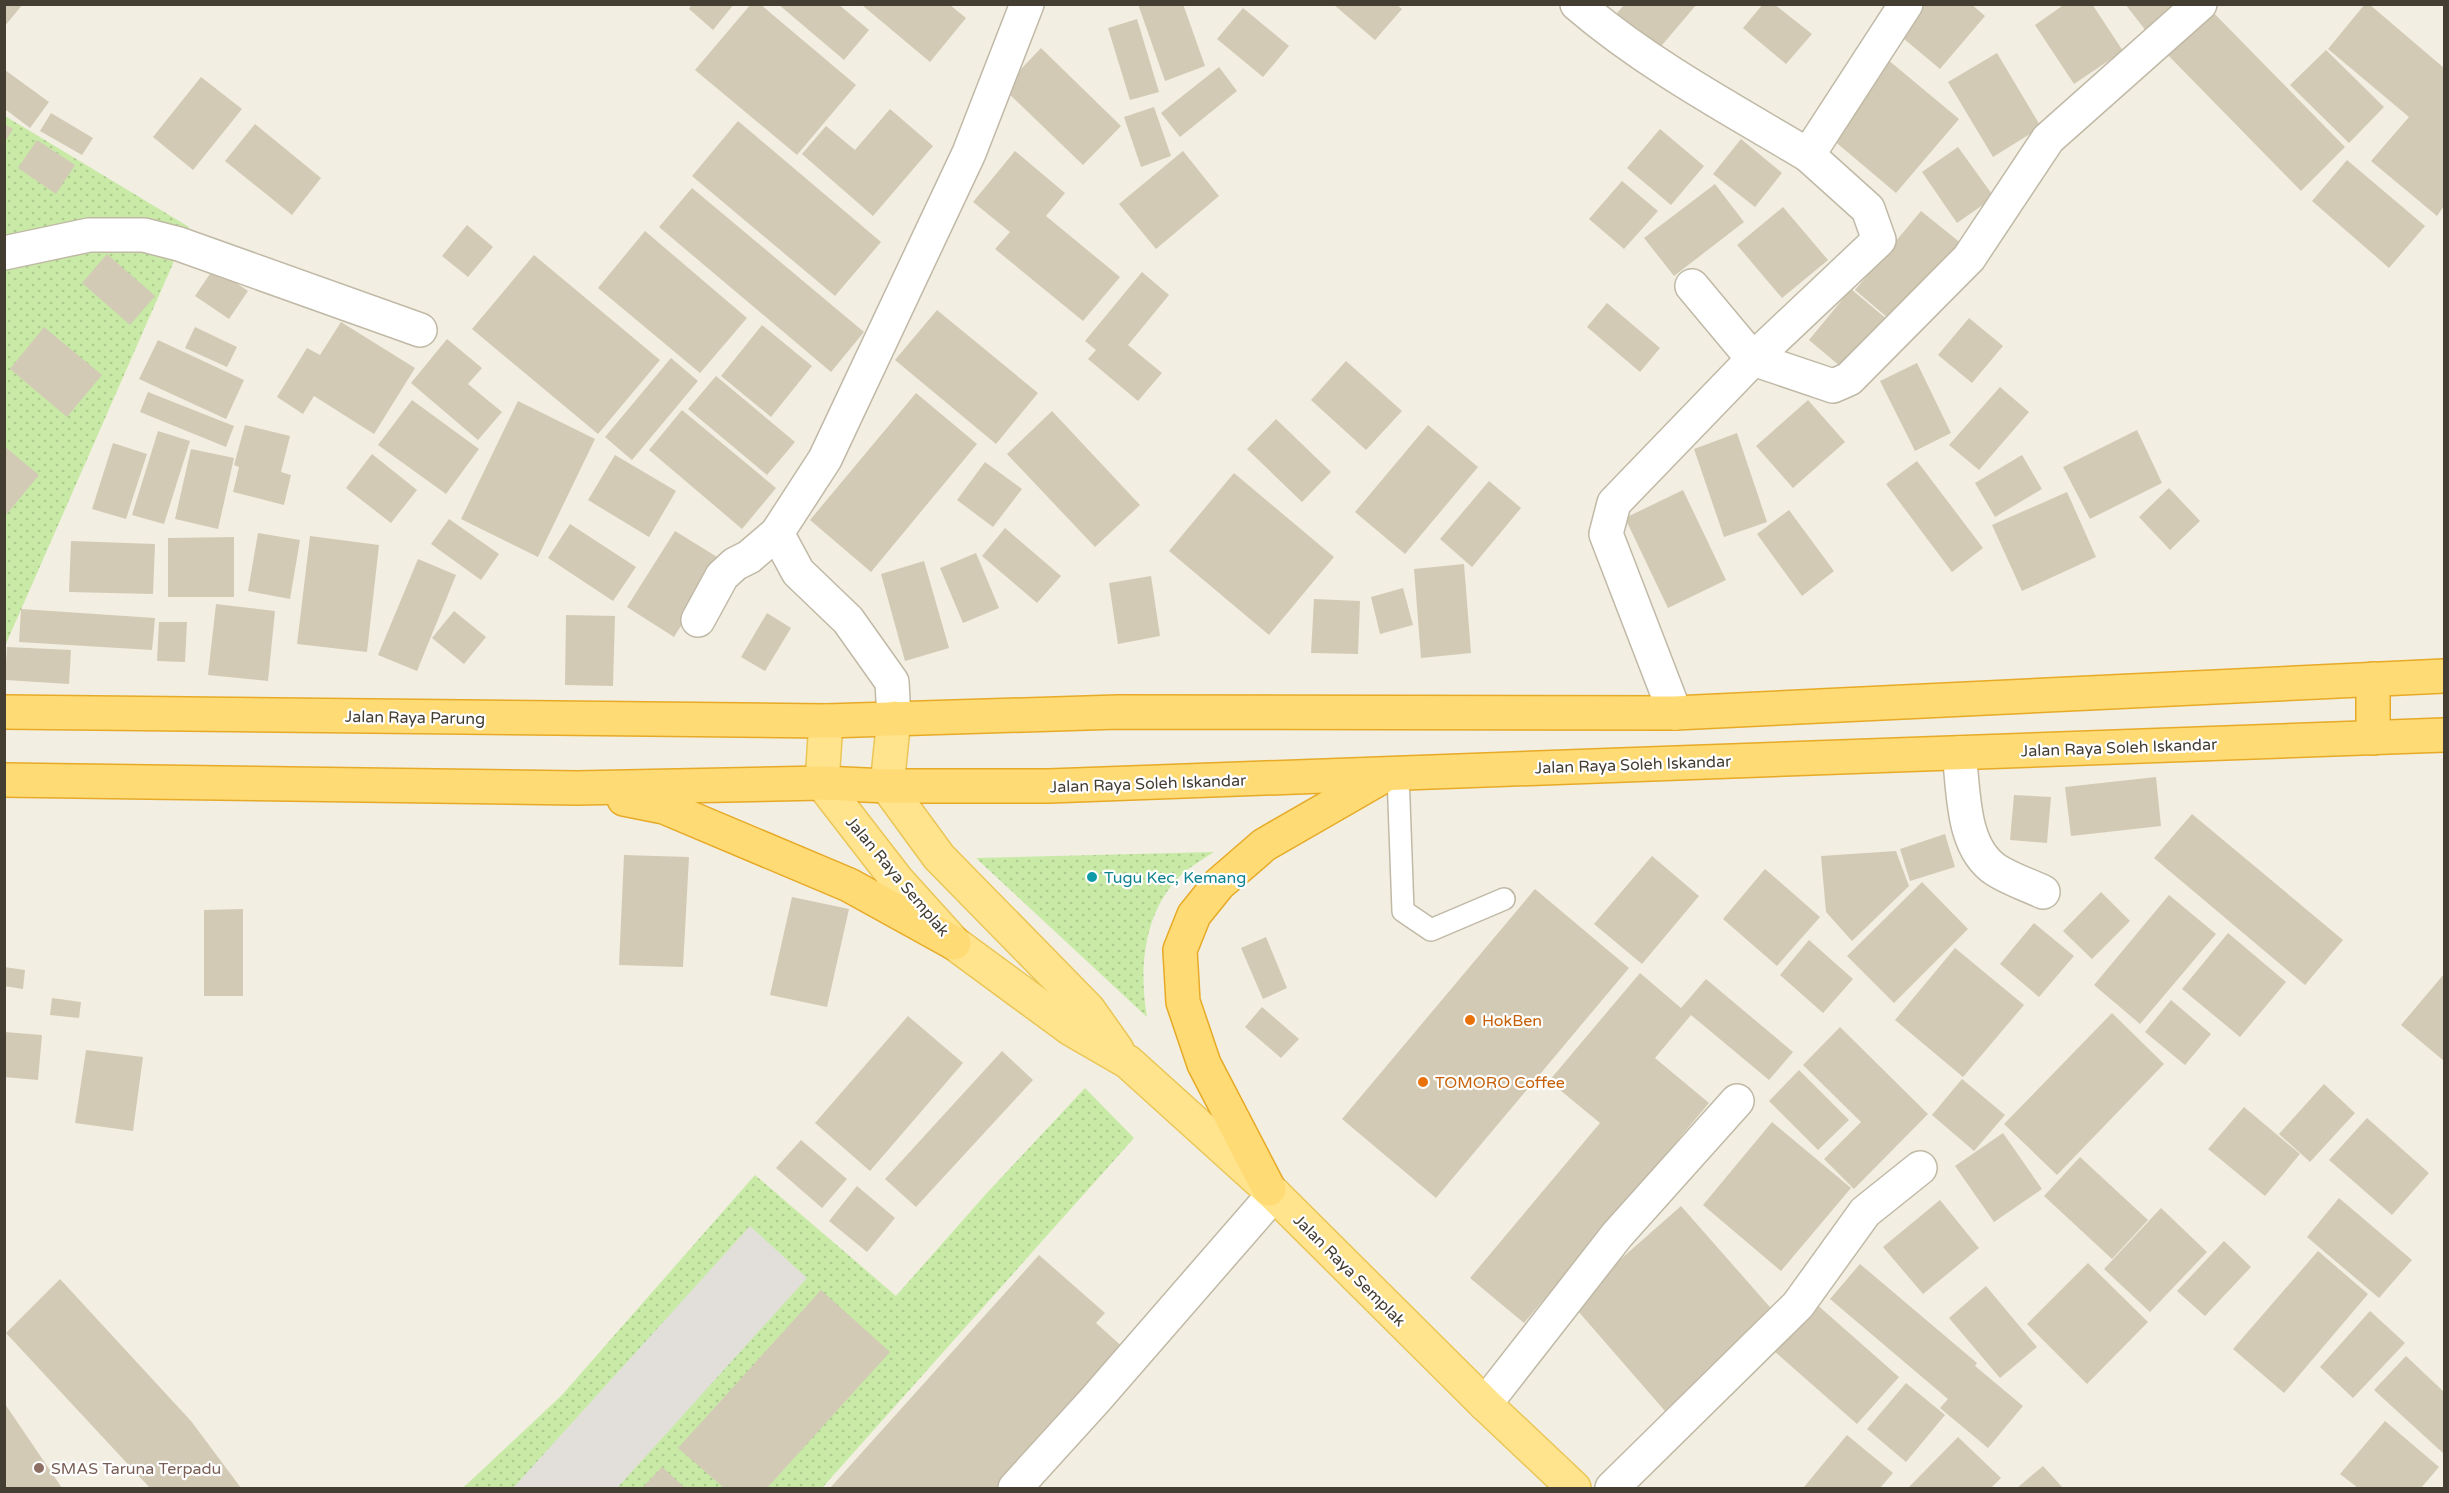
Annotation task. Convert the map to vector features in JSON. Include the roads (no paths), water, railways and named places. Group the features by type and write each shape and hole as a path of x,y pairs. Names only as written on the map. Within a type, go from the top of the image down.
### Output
{"highway":[{"path":"826,721 1118,712 1675,713 2445,676"},
{"path":"2373,679 2373,738"},
{"name":"Jalan Raya Parung","path":"4,712 826,721"},
{"name":"Jalan Raya Soleh Iskandar","path":"822,783 887,786 1049,786 1392,775 1545,766 2445,735"},
{"path":"1271,1191 1204,1064 1183,1002 1180,950 1194,915 1219,884 1264,845 1392,775"},
{"path":"4,780 577,788 822,783"},
{"path":"577,788 664,807 770,850 849,885 954,943"}],"main road":[{"path":"887,786 894,718"},
{"path":"822,783 826,721"},
{"name":"Jalan Raya Semplak","path":"822,783 897,880 954,943 1071,1029 1122,1057"},
{"name":"Jalan Raya Semplak","path":"887,786 939,857 1088,1010 1122,1057 1271,1191 1485,1404 1574,1488"}],"street":[{"path":"698,620 722,576 735,564 749,557 777,532 825,459 969,153 1027,4"},
{"path":"1576,4 1606,30 1672,74 1808,155 1869,209 1879,240 1753,359 1614,503 1606,534 1675,713"},
{"path":"1692,286 1753,359 1833,386 1849,379 1969,258 2048,139 2200,4"},
{"path":"1808,155 1898,6"},
{"path":"4,253 88,235 144,235 179,244 420,330"},
{"path":"777,532 798,572 848,620 892,682 894,718"},
{"path":"1959,753 1969,830 1978,850 1995,870 2043,892"},
{"path":"1485,1404 1617,1234 1737,1101"},
{"path":"1612,1488 1798,1305 1865,1212 1920,1168"},
{"path":"1016,1488 1095,1400 1271,1191"}],"lane":[{"path":"1392,775 1403,911 1431,930 1504,899"}],"place":[{"name":"Tugu Kec, Kemang","path":"1092,877"},
{"name":"HokBen","path":"1470,1020"},
{"name":"TOMORO Coffee","path":"1423,1082"},
{"name":"SMAS Taruna Terpadu","path":"39,1468"}]}
